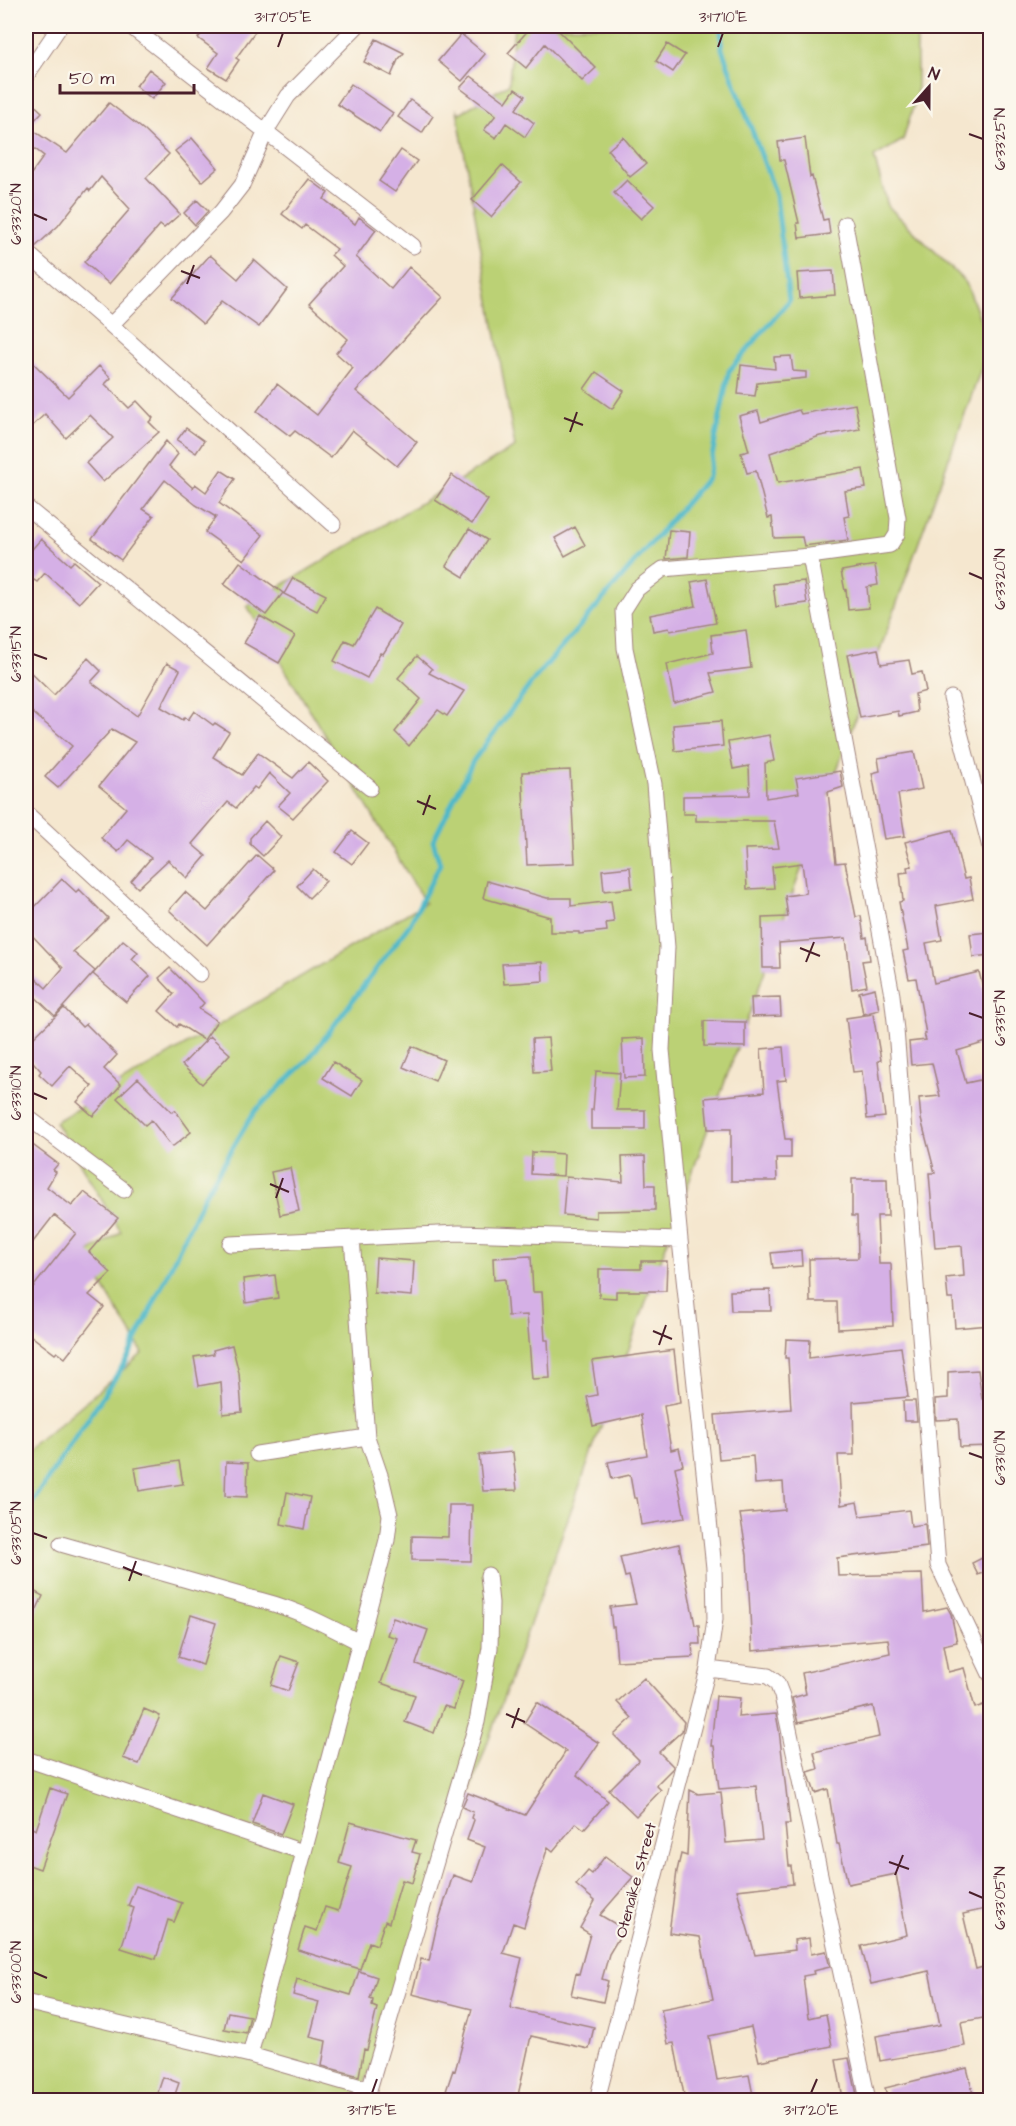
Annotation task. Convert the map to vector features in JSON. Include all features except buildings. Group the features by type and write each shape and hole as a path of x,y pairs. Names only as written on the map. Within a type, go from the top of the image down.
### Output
{"street":[{"path":"26,76 60,26"},
{"path":"130,26 413,246"},
{"path":"111,325 221,212 242,185 266,131 288,96 357,26"},
{"name":"Otenaike Street","path":"597,2100 708,1669 715,1619 714,1568 662,1050 667,947 654,784 625,648 623,611 637,589 663,569 810,556 890,545 897,534 898,518 845,224"},
{"path":"26,252 333,524"},
{"path":"26,507 370,788"},
{"path":"810,556 892,996 938,1565 990,1674"},
{"path":"951,698 990,847"},
{"path":"26,813 200,974"},
{"path":"26,1116 124,1190"},
{"path":"230,1244 459,1233 680,1240"},
{"path":"250,2055 387,1540 390,1515 382,1481 367,1437 352,1239"},
{"path":"257,1454 367,1437"},
{"path":"60,1544 247,1597 276,1603 360,1642"},
{"path":"29,2003 250,2055 367,2095 477,1722 489,1648 491,1603 488,1575"},
{"path":"708,1669 768,1676 777,1683 868,2100"},
{"path":"26,1759 303,1852"}],"green space":[{"path":"514,26 914,26 917,30 917,94 903,140 874,157 888,206 966,283 990,344 359,2100 26,2100 26,1452 143,1353 84,1255 121,1232 55,1122 425,903 247,606 515,447 457,110 460,113 509,84"}],"waterway":[{"path":"26,1512 127,1360 204,1196 254,1112 308,1060 410,924 440,864 433,841 473,761 536,677 708,477 729,371 789,301 776,195 722,49 721,26"}]}
